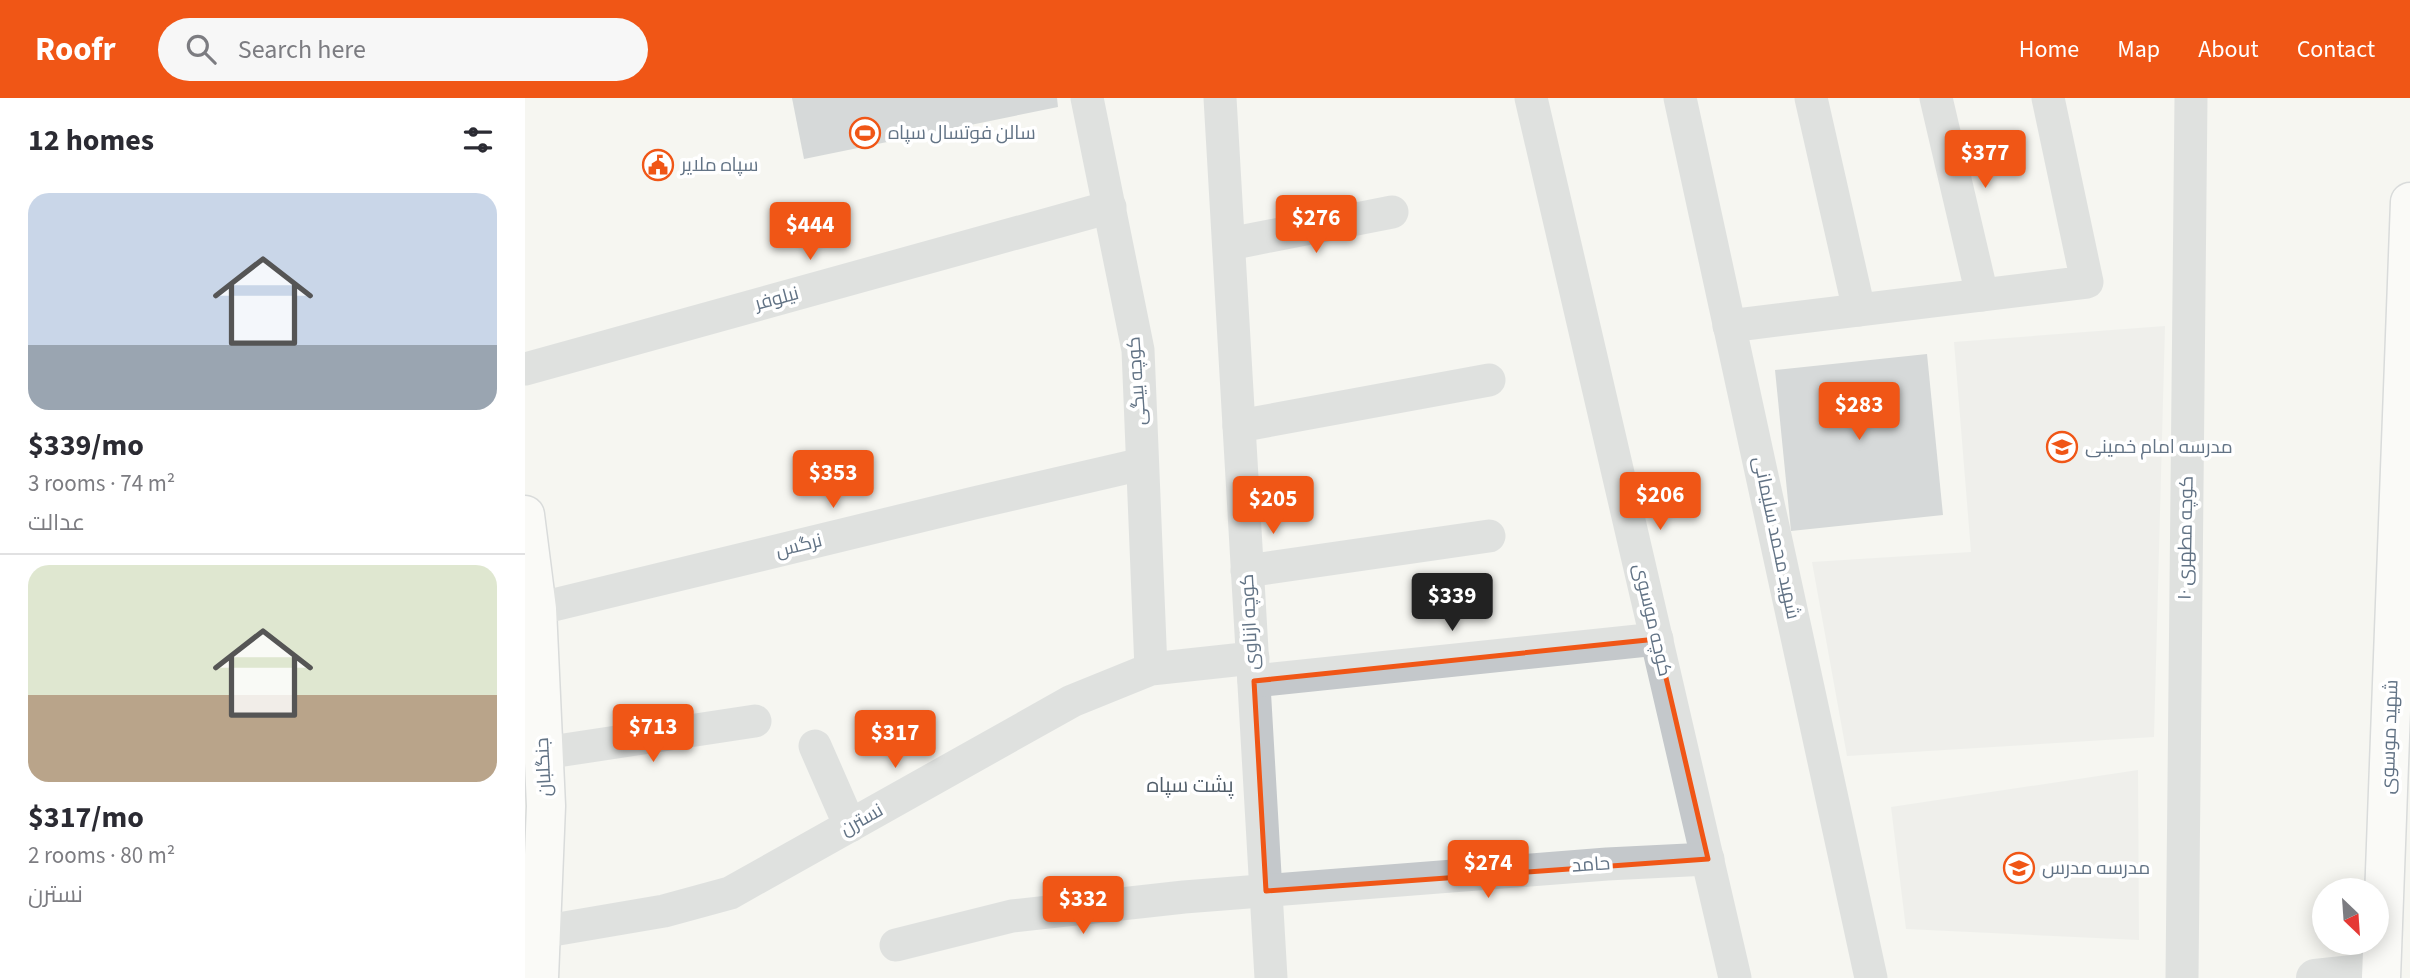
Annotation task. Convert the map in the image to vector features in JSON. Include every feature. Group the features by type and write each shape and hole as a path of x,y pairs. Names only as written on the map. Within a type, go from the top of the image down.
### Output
{"main road":[{"name":"شهید موسوی","path":"2381,974 2397,863 2410,202"},
{"name":"جنگلبان","path":"525,515 537,609 546,806 540,978"}],"street":[{"name":"کوچه بیگی","path":"1087,98 1138,350 1151,669"},
{"name":"کوچه ازناوی","path":"1220,98 1271,978"},
{"name":"کوچه موسوی","path":"1531,98 1735,978"},
{"name":"شهید محمد سلیمانی","path":"1680,98 1871,978"},
{"path":"1811,98 1859,310"},
{"path":"1936,98 1982,295"},
{"path":"1729,326 2087,282 2048,98"},
{"name":"کوچه مطهری ۱۰","path":"2182,978 2190,98"},
{"name":"نیلوفر","path":"525,369 1110,207"},
{"path":"1229,244 1392,212"},
{"path":"1239,426 1489,380"},
{"name":"نرگس","path":"537,609 1142,464"},
{"path":"1248,571 1489,536"},
{"name":"نسترن","path":"541,932 664,911 730,893 1072,701 1151,669 1253,670 1657,639"},
{"path":"544,753 755,721"},
{"path":"815,746 850,827"},
{"name":"حامد","path":"896,946 1012,916 1184,897 1607,864 1708,859"},
{"path":"2315,978 2381,974"}],"highlighted area":[{"path":"1657,639 1708,859 1266,891 1254,681"}],"shaded area":[{"name":"مدرسه امام خمینی","path":"2165,326 2154,737 1847,756 1812,562 1971,552 1954,342"},
{"name":"مدرسه مدرس","path":"2138,770 2139,940 1906,929 1891,807"}],"building":[{"name":"سالن فوتسال سپاه","path":"792,98 1057,98 1058,107 804,159"},
{"path":"1927,354 1943,515 1791,531 1775,370"}],"place":[{"name":"سالن فوتسال سپاه","path":"865,133"},
{"name":"سپاه ملایر","path":"658,165"},
{"name":"مدرسه امام خمینی","path":"2062,447"},
{"name":"مدرسه مدرس","path":"2019,868"}],"district":[{"name":"پشت سپاه","path":"1190,785"}]}
